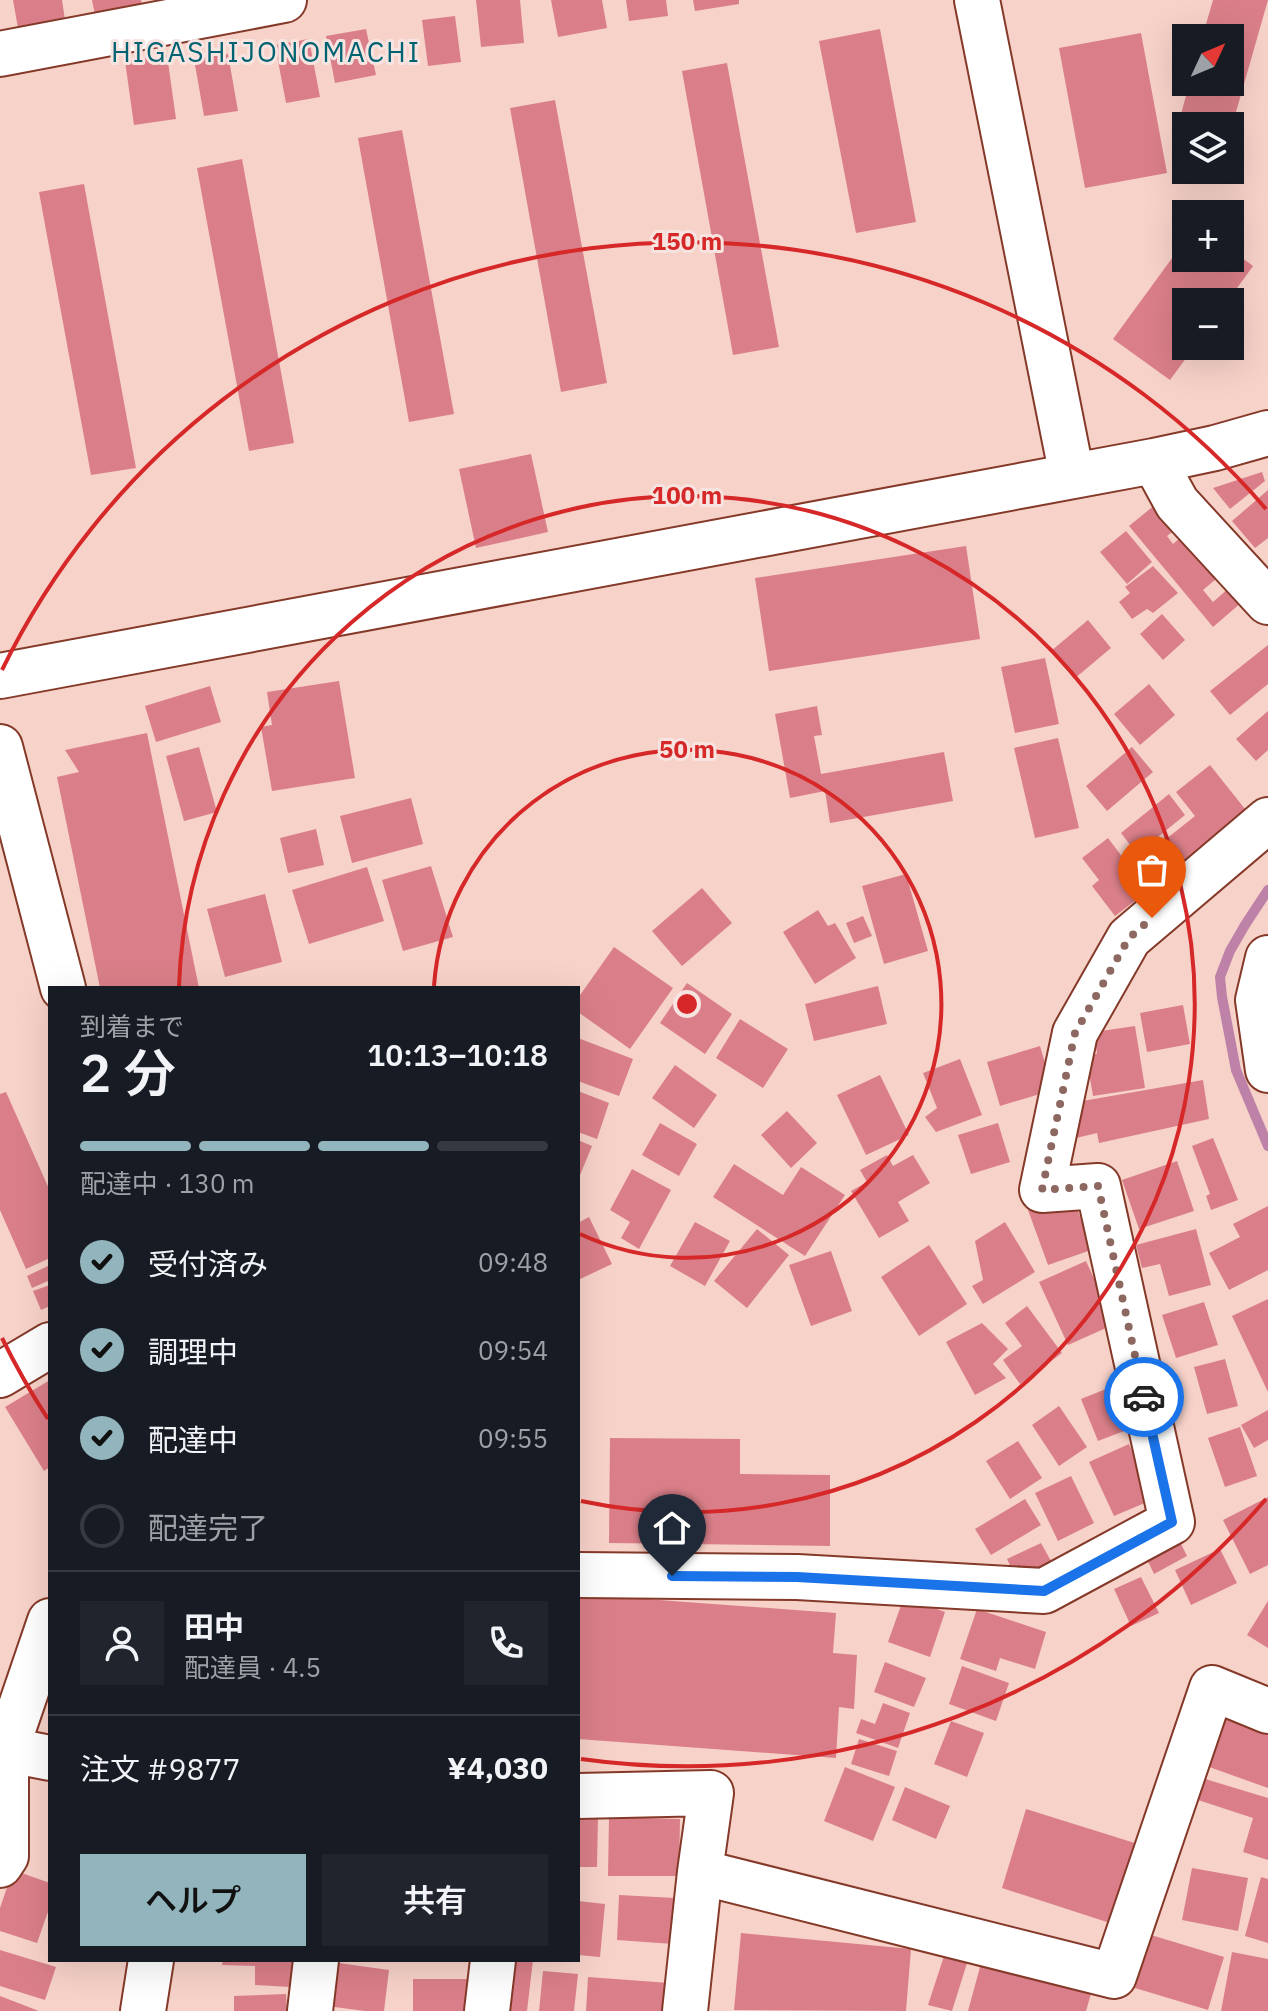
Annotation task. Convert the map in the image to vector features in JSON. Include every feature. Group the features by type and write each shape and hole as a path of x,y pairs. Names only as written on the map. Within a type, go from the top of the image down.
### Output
{"street":[{"path":"0,54 284,0"},
{"path":"977,0 1072,476"},
{"path":"0,676 1154,461 1268,433"},
{"path":"1154,461 1177,503 1268,602"},
{"path":"0,747 62,986"},
{"path":"580,1575 797,1577 1044,1591 1172,1522 1098,1186 1042,1190 1075,1033 1129,938 1268,820"},
{"path":"1268,958 1258,1000 1268,1070"},
{"path":"0,1375 48,1346"},
{"path":"0,1865 6,1856 3,1749 48,1626"},
{"path":"700,1872 1109,1994 1212,1688 1268,1711"},
{"path":"3,1749 48,1758"},
{"path":"580,1796 711,1793 685,2011"},
{"path":"143,2011 151,1962"},
{"path":"310,2011 316,1962"},
{"path":"487,2011 493,1962"}],"building":[{"path":"13,0 62,0 65,20 18,28"},
{"path":"92,0 141,0 143,12 96,20"},
{"path":"476,0 520,0 524,43 481,47"},
{"path":"551,0 602,0 607,28 558,37"},
{"path":"626,0 666,0 668,16 629,21"},
{"path":"693,0 739,0 739,4 695,11"},
{"path":"1213,0 1268,0 1244,84 1244,24 1206,24"},
{"path":"455,16 461,62 428,66 422,20"},
{"path":"366,29 376,75 335,83 326,36"},
{"path":"880,29 916,222 856,233 819,41"},
{"path":"1141,33 1167,173 1085,188 1059,48"},
{"path":"309,39 320,97 286,103 275,45"},
{"path":"228,54 238,111 204,116 194,59"},
{"path":"167,55 176,119 134,125 125,61"},
{"path":"727,63 779,347 733,355 682,71"},
{"path":"1186,96 1241,96 1236,112 1181,112"},
{"path":"555,100 607,383 561,392 510,108"},
{"path":"402,130 454,414 409,422 358,138"},
{"path":"242,159 294,443 249,451 197,168"},
{"path":"84,184 136,468 91,475 39,192"},
{"path":"1172,258 1172,272 1244,272 1244,259 1253,266 1237,288 1172,288 1172,360 1185,360 1170,380 1113,339"},
{"path":"531,454 548,532 476,548 459,469"},
{"path":"1262,472 1265,481 1230,509 1213,488"},
{"path":"1268,490 1268,538 1255,548 1232,521"},
{"path":"1156,504 1177,528 1167,536 1173,544 1181,537 1216,579 1203,590 1213,602 1230,587 1242,602 1213,627 1129,526"},
{"path":"1126,531 1152,562 1127,584 1100,552"},
{"path":"966,546 980,639 769,671 755,578"},
{"path":"1153,566 1178,593 1153,613 1147,609 1132,619 1119,602 1130,593 1125,587"},
{"path":"1162,614 1185,640 1163,660 1140,634"},
{"path":"1088,620 1111,648 1074,679 1051,651"},
{"path":"1268,645 1268,684 1230,715 1210,691"},
{"path":"1045,658 1059,724 1015,733 1001,667"},
{"path":"339,681 355,778 272,791 261,727 272,725 267,692"},
{"path":"1149,684 1175,715 1140,745 1114,714"},
{"path":"210,686 221,722 156,742 145,706"},
{"path":"817,706 822,735 814,736 821,774 944,752 953,801 830,823 825,791 790,798 775,714"},
{"path":"1268,711 1268,750 1256,761 1236,739"},
{"path":"147,733 199,986 100,986 57,777 79,772 65,750"},
{"path":"1058,738 1079,828 1035,838 1014,748"},
{"path":"199,747 217,812 184,821 166,756"},
{"path":"1132,747 1153,772 1107,811 1086,786"},
{"path":"1210,765 1249,814 1156,888 1136,863 1195,816 1176,792"},
{"path":"1169,794 1185,815 1137,854 1121,833"},
{"path":"411,798 423,844 352,863 340,816"},
{"path":"316,829 324,865 288,873 280,838"},
{"path":"1108,838 1148,891 1115,916 1092,886 1099,880 1082,858"},
{"path":"431,866 453,937 403,951 382,880"},
{"path":"367,867 384,921 309,944 292,890"},
{"path":"906,874 928,951 884,964 862,886"},
{"path":"702,888 732,923 682,966 652,931"},
{"path":"265,894 282,962 225,977 207,909"},
{"path":"818,910 828,926 835,923 856,958 815,984 783,932"},
{"path":"863,916 872,936 854,943 846,923"},
{"path":"614,947 673,988 630,1049 580,1013 580,995"},
{"path":"687,983 732,1014 705,1054 660,1023"},
{"path":"878,986 887,1024 814,1041 805,1004"},
{"path":"1183,1005 1190,1044 1147,1052 1140,1013"},
{"path":"740,1019 788,1049 763,1088 716,1058"},
{"path":"1135,1026 1145,1088 1093,1096 1086,1055 1097,1054 1094,1032"},
{"path":"580,1039 633,1059 619,1096 580,1082"},
{"path":"1040,1046 1053,1090 1000,1106 987,1062"},
{"path":"960,1059 982,1115 936,1132 925,1117 937,1108 923,1073"},
{"path":"675,1065 717,1095 694,1128 652,1098"},
{"path":"880,1075 909,1135 866,1155 837,1095"},
{"path":"1203,1080 1209,1119 1099,1143 1097,1133 1076,1138 1071,1103"},
{"path":"6,1092 48,1186 48,1259 26,1269 0,1210 0,1094"},
{"path":"580,1092 609,1103 597,1139 580,1133"},
{"path":"787,1111 817,1143 791,1168 761,1135"},
{"path":"660,1123 697,1144 679,1176 642,1155"},
{"path":"998,1123 1010,1162 971,1174 958,1135"},
{"path":"1213,1138 1238,1200 1211,1210 1206,1196 1210,1194 1192,1146"},
{"path":"580,1141 592,1146 580,1175"},
{"path":"887,1155 893,1166 913,1155 930,1183 898,1202 909,1221 879,1238 851,1191 867,1182 860,1170"},
{"path":"1177,1161 1194,1211 1139,1229 1122,1180"},
{"path":"734,1164 783,1195 801,1167 845,1195 805,1256 713,1197"},
{"path":"632,1169 671,1190 639,1249 621,1238 630,1222 610,1210"},
{"path":"1072,1194 1084,1228 1090,1226 1097,1248 1048,1265 1028,1210"},
{"path":"1268,1206 1268,1270 1229,1290 1209,1253 1240,1237 1233,1224"},
{"path":"589,1217 612,1264 580,1279 580,1222"},
{"path":"695,1222 730,1241 705,1286 670,1266"},
{"path":"1005,1222 1035,1272 983,1304 972,1286 983,1280 975,1241"},
{"path":"757,1229 789,1255 747,1308 714,1281"},
{"path":"1196,1229 1211,1285 1169,1296 1160,1264 1142,1268 1136,1245"},
{"path":"929,1245 967,1304 919,1336 881,1277"},
{"path":"831,1251 852,1311 811,1326 789,1265"},
{"path":"1086,1261 1115,1324 1068,1345 1039,1282"},
{"path":"48,1266 48,1281 32,1288 27,1276"},
{"path":"48,1286 48,1307 41,1310 33,1291"},
{"path":"1268,1299 1268,1392 1232,1316"},
{"path":"1204,1302 1218,1345 1176,1358 1162,1315"},
{"path":"1027,1306 1062,1353 1020,1384 1003,1360 1022,1346 1005,1323"},
{"path":"982,1323 1008,1349 993,1364 1006,1378 975,1395 946,1342"},
{"path":"1225,1359 1238,1406 1207,1414 1194,1367"},
{"path":"48,1381 48,1468 44,1471 5,1407"},
{"path":"1121,1383 1137,1426 1098,1441 1081,1399"},
{"path":"1059,1406 1087,1447 1059,1466 1032,1425"},
{"path":"1268,1410 1268,1440 1254,1448 1241,1425"},
{"path":"1240,1427 1257,1476 1225,1487 1208,1438"},
{"path":"610,1438 740,1439 740,1474 830,1475 830,1546 609,1543"},
{"path":"1018,1441 1042,1478 1010,1499 986,1461"},
{"path":"1129,1444 1154,1499 1114,1516 1089,1462"},
{"path":"1071,1476 1094,1523 1058,1541 1035,1493"},
{"path":"1268,1497 1268,1565 1250,1574 1223,1520"},
{"path":"1025,1499 1041,1525 991,1555 975,1529"},
{"path":"1176,1534 1187,1556 1154,1574 1143,1551"},
{"path":"1041,1543 1051,1561 1016,1578 1007,1559"},
{"path":"1220,1549 1237,1583 1191,1605 1175,1570"},
{"path":"1141,1577 1159,1613 1131,1626 1114,1589"},
{"path":"580,1594 836,1613 833,1653 857,1655 854,1709 839,1707 836,1758 580,1739"},
{"path":"904,1597 945,1612 930,1657 888,1642"},
{"path":"1268,1601 1268,1648 1247,1635"},
{"path":"977,1609 1046,1632 1035,1669 1000,1658 996,1671 960,1659"},
{"path":"885,1662 926,1678 914,1707 874,1692"},
{"path":"962,1666 1009,1683 996,1721 949,1704"},
{"path":"883,1703 910,1713 898,1748 856,1733 861,1719 875,1724"},
{"path":"1216,1712 1268,1730 1268,1788 1198,1763"},
{"path":"951,1721 984,1733 967,1777 934,1764"},
{"path":"859,1739 897,1751 889,1776 851,1764"},
{"path":"845,1767 895,1787 873,1841 824,1821"},
{"path":"1202,1778 1268,1798 1268,1860 1243,1852 1253,1818 1195,1799"},
{"path":"905,1787 950,1806 936,1839 892,1820"},
{"path":"1026,1809 1138,1844 1113,1924 1002,1888"},
{"path":"580,1816 598,1817 597,1867 580,1867"},
{"path":"609,1817 680,1819 679,1876 608,1876"},
{"path":"1192,1868 1248,1878 1238,1931 1182,1920"},
{"path":"13,1870 48,1882 48,1912 37,1943 0,1931 0,1908"},
{"path":"1261,1877 1268,1879 1268,1943 1245,1936"},
{"path":"619,1895 675,1898 673,1944 617,1940"},
{"path":"580,1901 605,1904 600,1957 580,1955"},
{"path":"741,1933 911,1949 906,2011 734,2010"},
{"path":"1151,1935 1224,1957 1208,2010 1135,1988"},
{"path":"0,1950 56,1967 45,2000 0,1986"},
{"path":"1232,1952 1268,1959 1268,2011 1221,2011"},
{"path":"945,1953 968,1960 952,2011 928,2005"},
{"path":"983,1956 1093,1987 1086,2011 968,2011"},
{"path":"223,1962 310,1962 309,1988 255,1985 255,1966 222,1965"},
{"path":"332,1962 389,1970 384,2011 327,2006"},
{"path":"501,1962 533,1962 527,2011 495,2011"},
{"path":"543,1971 578,1974 574,2011 539,2011"},
{"path":"588,1977 669,1983 667,2011 586,2011"},
{"path":"413,1979 474,1979 474,2011 413,2011"},
{"path":"286,1994 287,2011 234,2011 234,1996"},
{"path":"0,1996 39,2011 0,2011"}],"waterway":[{"path":"1268,890 1230,951 1220,977 1236,1070 1268,1146"}],"way so far":[{"path":"1144,1397 1098,1186 1042,1190 1075,1033 1129,938 1152,918"}],"district":[{"name":"HIGASHIJONOMACHI","path":"266,52"}],"route":[{"path":"672,1576 797,1577 1044,1591 1172,1522 1144,1397"}]}
